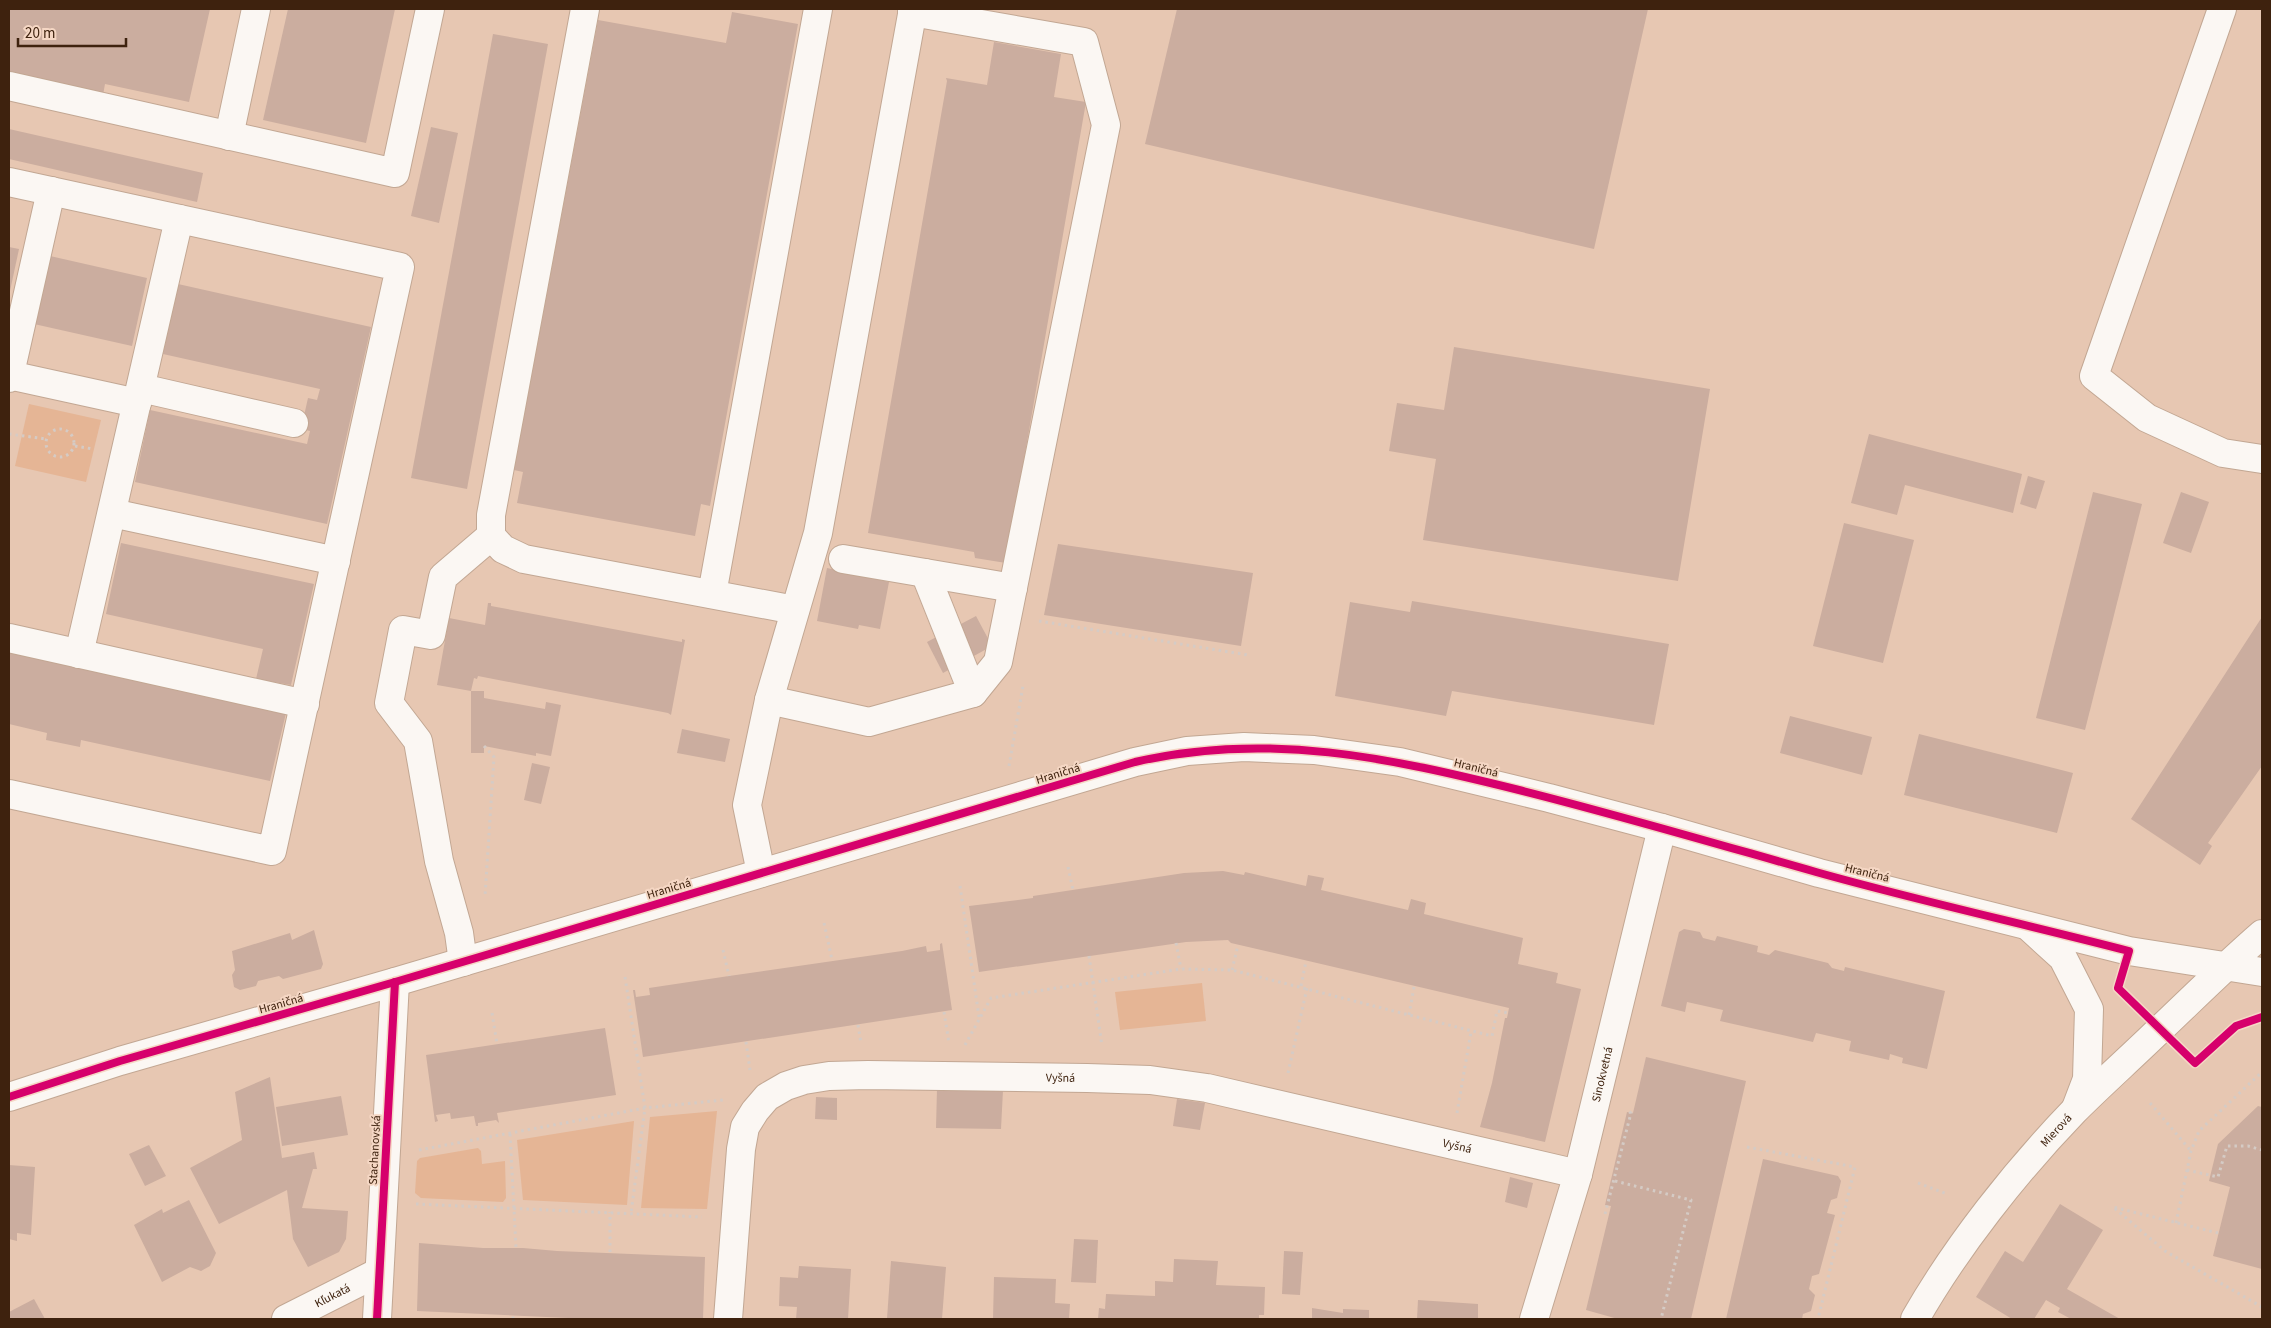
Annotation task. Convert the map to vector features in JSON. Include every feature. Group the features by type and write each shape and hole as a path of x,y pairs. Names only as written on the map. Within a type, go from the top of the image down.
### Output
{"street":[{"path":"229,136 256,9"},
{"path":"9,86 394,173 430,9"},
{"path":"463,962 459,933 439,861 418,741 389,703 403,630 431,634 444,578 490,536 493,505 585,9"},
{"path":"712,594 818,9"},
{"path":"2222,9 2094,376 2148,418 2223,453 2262,459"},
{"path":"761,874 747,805 769,700 818,533 912,11 1084,42 1106,125 998,662 973,693 869,722 769,700"},
{"path":"9,182 400,267 272,851 9,794"},
{"path":"51,191 9,376 294,423"},
{"path":"79,654 179,219"},
{"path":"112,513 336,561"},
{"path":"490,536 503,549 524,559 795,610"},
{"path":"843,559 1013,588"},
{"path":"925,573 973,693"},
{"path":"9,638 305,704"},
{"name":"Hraničná","path":"9,1097 120,1061 463,962 1135,762 1187,751 1244,747 1314,750 1400,762 1662,828 1819,873 2129,951 2225,966"},
{"name":"Sinokvetná","path":"1534,1319 1578,1174 1662,828"},
{"path":"2026,925 2063,958 2090,1009 2086,1079 2074,1112"},
{"name":"Mierová","path":"1915,1319 1934,1287 1967,1239 2033,1157 2074,1112 2225,966 2262,934"},
{"path":"2225,966 2262,972"},
{"name":"Stachanovská","path":"377,1319 395,982"},
{"name":"Vyšná","path":"728,1319 741,1149 745,1127 767,1097 786,1086 829,1076 1087,1078 1182,1084 1578,1174"},
{"name":"Kľukatá","path":"286,1319 379,1272"}],"path":[{"path":"56,429 63,429 70,432 75,446 71,453 57,458 50,454 46,447 46,439 56,429"},
{"path":"9,434 46,439"},
{"path":"1034,620 1248,655"},
{"path":"1009,767 1023,682"},
{"path":"484,746 494,757 486,847 486,906"},
{"path":"1068,868 1073,890"},
{"path":"960,886 979,1018"},
{"path":"824,923 832,960"},
{"path":"1176,943 1181,969"},
{"path":"1232,970 1238,945"},
{"path":"723,950 729,976"},
{"path":"1089,956 1103,1054"},
{"path":"1301,986 1306,961"},
{"path":"963,1049 991,998 1181,969 1232,970 1492,1036 1497,1011 1508,1013"},
{"path":"625,977 645,1108 631,1213"},
{"path":"1408,1015 1414,987"},
{"path":"1286,1080 1307,988"},
{"path":"2118,988 2130,999"},
{"path":"944,1012 950,1049"},
{"path":"492,1013 497,1044"},
{"path":"858,1025 862,1049"},
{"path":"1457,1117 1472,1032"},
{"path":"746,1042 751,1076"},
{"path":"2176,1223 2191,1151 2199,1131 2262,1072"},
{"path":"418,1150 645,1108 727,1100"},
{"path":"2150,1103 2191,1151"},
{"path":"1605,1214 1631,1112"},
{"path":"510,1134 516,1248"},
{"path":"2187,1170 2218,1177 2227,1146 2248,1146 2262,1150"},
{"path":"1747,1148 1855,1167 1818,1319"},
{"path":"1614,1181 1691,1200 1661,1319"},
{"path":"1918,1183 1947,1194"},
{"path":"411,1204 704,1217"},
{"path":"2218,1233 2113,1207 2165,1251 2262,1307"},
{"path":"610,1212 610,1252"}],"shaded area":[{"path":"29,404 101,420 86,482 15,466"},
{"path":"1202,983 1206,1021 1120,1030 1115,992"},
{"path":"717,1111 707,1209 641,1208 650,1117"},
{"path":"634,1121 627,1205 523,1200 517,1140"},
{"path":"478,1148 481,1151 482,1164 505,1161 506,1198 503,1202 421,1198 415,1193 417,1161 420,1158"}],"building":[{"path":"9,9 210,9 189,102 105,84 103,95 9,75"},
{"path":"288,9 395,9 366,143 263,120"},
{"path":"1177,9 1648,9 1594,249 1145,144"},
{"path":"732,12 798,24 710,506 701,504 695,536 517,503 523,472 514,470 598,20 726,43"},
{"path":"493,34 548,44 467,489 411,478"},
{"path":"994,42 1061,54 1054,97 1086,102 1006,563 975,558 974,552 868,533 946,78 987,85"},
{"path":"431,127 458,133 439,223 411,216"},
{"path":"9,129 203,173 197,202 9,159"},
{"path":"9,247 19,249 10,291 9,291"},
{"path":"50,256 147,278 132,346 34,324"},
{"path":"178,284 371,327 327,524 135,482 150,410 307,444 310,431 301,429 308,398 317,400 320,389 163,354"},
{"path":"1454,347 1710,389 1678,581 1423,540 1436,459 1389,451 1397,403 1444,410"},
{"path":"1869,434 2022,474 2013,513 1905,485 1897,515 1851,503"},
{"path":"2028,476 2045,481 2036,509 2020,504"},
{"path":"2093,492 2142,504 2085,730 2036,718"},
{"path":"2181,492 2209,502 2191,553 2163,543"},
{"path":"1844,523 1914,540 1883,663 1813,646"},
{"path":"121,543 314,584 291,685 256,679 263,649 106,614"},
{"path":"1058,544 1253,573 1241,646 1044,615"},
{"path":"827,568 889,582 880,629 859,625 858,629 817,621"},
{"path":"1412,601 1669,644 1654,725 1452,691 1446,716 1335,696 1350,602 1410,612"},
{"path":"488,603 491,603 491,606 682,642 682,639 685,640 671,715 478,676 477,679 474,678 471,691 437,685 449,618 485,625"},
{"path":"976,616 992,646 943,673 927,642"},
{"path":"2262,617 2262,766 2208,843 2212,846 2200,865 2131,819"},
{"path":"9,651 286,713 270,781 81,740 80,747 46,740 47,733 9,724"},
{"path":"471,691 484,691 484,698 545,709 546,702 561,705 551,756 536,753 536,756 484,746 484,753 471,753"},
{"path":"1790,716 1872,737 1862,775 1780,753"},
{"path":"682,729 730,739 725,762 677,753"},
{"path":"1919,734 2073,773 2057,833 1904,795"},
{"path":"532,763 550,767 541,804 524,800"},
{"path":"1223,871 1244,875 1245,872 1306,886 1308,875 1324,878 1321,890 1408,910 1411,899 1426,903 1424,914 1523,938 1518,964 1558,973 1556,983 1581,989 1545,1142 1480,1127 1492,1083 1505,1018 1507,1018 1509,1008 1231,943 1228,940 1186,942 979,972 969,906 1033,898 1033,896 1184,873"},
{"path":"1684,929 1700,932 1703,938 1715,941 1717,936 1758,946 1757,952 1769,955 1775,950 1828,963 1832,968 1844,971 1845,967 1945,991 1927,1069 1902,1063 1903,1058 1890,1054 1889,1060 1849,1051 1851,1041 1816,1033 1813,1042 1720,1021 1723,1010 1687,1002 1685,1012 1661,1006 1679,932"},
{"path":"314,930 323,964 321,969 283,979 279,976 258,981 256,986 240,990 234,987 232,975 235,970 232,951 290,933 292,940"},
{"path":"942,943 952,1010 643,1057 633,990 635,990 636,997 650,995 649,988 926,946 927,952 940,950 940,944"},
{"path":"605,1028 616,1095 497,1113 499,1123 496,1120 478,1123 478,1126 476,1126 474,1116 451,1119 450,1113 436,1115 438,1121 435,1122 426,1055"},
{"path":"1646,1057 1746,1081 1691,1319 1618,1319 1586,1310 1611,1206 1605,1205 1627,1112 1633,1113"},
{"path":"270,1077 282,1158 314,1152 317,1169 313,1169 302,1208 348,1211 346,1239 339,1252 308,1267 293,1239 287,1190 219,1224 190,1168 242,1140 235,1092"},
{"path":"937,1089 1003,1090 1001,1129 936,1128"},
{"path":"341,1096 348,1135 282,1146 276,1107"},
{"path":"816,1097 837,1098 837,1120 815,1119"},
{"path":"1177,1099 1205,1103 1200,1130 1173,1126"},
{"path":"2258,1106 2262,1107 2262,1269 2213,1256 2230,1187 2209,1181 2218,1144"},
{"path":"149,1145 166,1176 145,1186 129,1154"},
{"path":"1763,1159 1838,1176 1841,1181 1837,1198 1831,1200 1827,1213 1835,1215 1819,1274 1812,1276 1809,1289 1815,1295 1811,1311 1803,1314 1802,1319 1726,1319"},
{"path":"9,1165 35,1167 31,1235 17,1233 17,1241 9,1239"},
{"path":"1510,1177 1533,1183 1527,1208 1505,1202"},
{"path":"189,1200 216,1253 210,1266 201,1271 190,1267 162,1282 134,1225 162,1209 163,1213"},
{"path":"2060,1204 2103,1230 2067,1289 2120,1319 2071,1319 2058,1312 2060,1308 2046,1300 2034,1319 2012,1319 1976,1297 2005,1251 2023,1262"},
{"path":"1074,1239 1098,1240 1096,1283 1071,1282"},
{"path":"419,1243 483,1248 523,1248 705,1257 703,1319 590,1319 417,1311"},
{"path":"1284,1251 1303,1252 1300,1295 1282,1294"},
{"path":"1174,1259 1218,1261 1216,1285 1265,1287 1264,1315 1259,1315 1259,1319 1098,1319 1099,1308 1105,1309 1106,1294 1155,1296 1155,1281 1173,1282"},
{"path":"891,1261 946,1267 942,1319 887,1319"},
{"path":"799,1266 851,1269 848,1319 796,1319 797,1307 779,1306 780,1277 798,1278"},
{"path":"994,1277 1056,1279 1055,1303 1070,1304 1069,1319 993,1319"},
{"path":"34,1299 45,1319 9,1319 9,1312"},
{"path":"1418,1300 1478,1304 1478,1319 1417,1319"},
{"path":"1312,1308 1343,1313 1343,1309 1369,1310 1369,1319 1312,1319"}],"cycle path":[{"path":"9,1097 120,1061 395,982 1135,762 1184,753 1233,749 1281,749 1328,752 1376,759 1471,778 1594,809 1855,883 2129,951 2118,988 2195,1063 2236,1026 2262,1017"},
{"path":"377,1319 395,982"}]}
